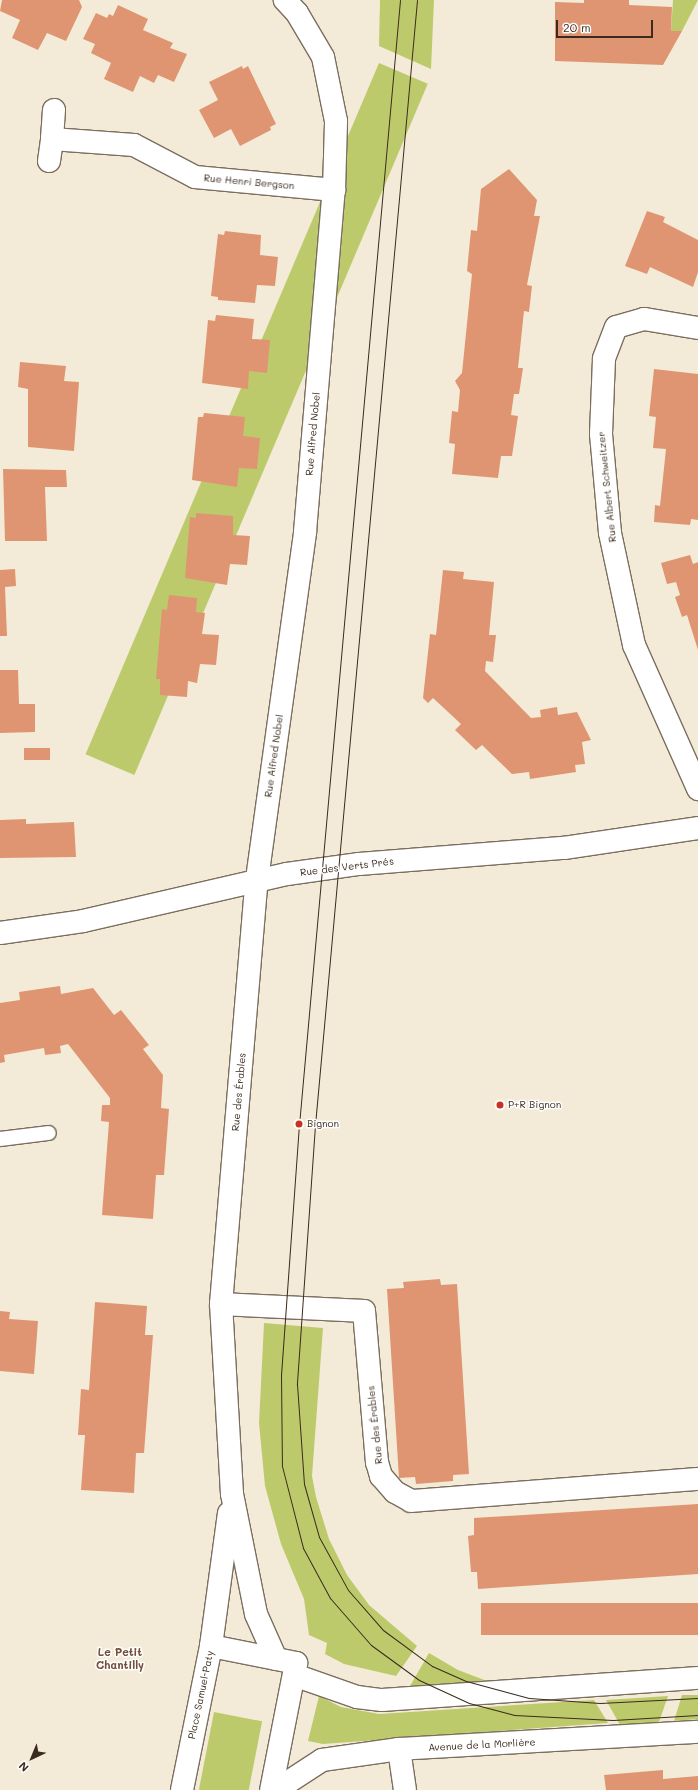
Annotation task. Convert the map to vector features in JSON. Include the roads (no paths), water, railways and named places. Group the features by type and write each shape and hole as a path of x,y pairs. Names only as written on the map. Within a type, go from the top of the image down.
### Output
{"street":[{"name":"Rue Alfred Nobel","path":"257,879 305,532 334,190 336,121 322,57 297,13 285,0"},
{"path":"49,161 54,110"},
{"name":"Rue Henri Bergson","path":"52,139 134,145 195,177 334,190"},
{"name":"Rue Albert Schweitzer","path":"698,328 644,319 616,327 604,359 601,434 610,533 634,645 698,788"},
{"name":"Rue des Verts Prés","path":"0,933 83,921 257,879 359,864 564,848 698,828"},
{"name":"Rue des Érables","path":"257,879 221,1304 232,1494 256,1614 276,1659"},
{"name":"Rue des Érables","path":"221,1304 364,1311 377,1462 381,1476 395,1492 411,1501 698,1479"},
{"name":"Rue des Érables","path":"211,1646 232,1494"},
{"name":"Place Samuel-Paty","path":"182,1790 211,1646 296,1663 294,1675"},
{"path":"271,1790 294,1675 357,1697 382,1700 698,1678"},
{"name":"Avenue de la Morlière","path":"276,1790 322,1760 399,1750 698,1732"},
{"path":"399,1750 405,1790"}],"lane":[{"path":"0,1139 49,1133"}],"tram line":[{"path":"400,0 299,1124 281,1375 282,1466 303,1548 330,1598 371,1645 419,1680 469,1703 514,1715 613,1720 698,1715"},
{"path":"417,0 315,1125 297,1384 304,1484 319,1537 348,1590 383,1630 432,1666 466,1681 529,1698 600,1703 698,1698"}],"place":[{"name":"P+R Bignon","path":"500,1105"},
{"name":"Bignon","path":"299,1124"}],"district":[{"name":"Le Petit Chantilly","path":"120,1659"}]}
